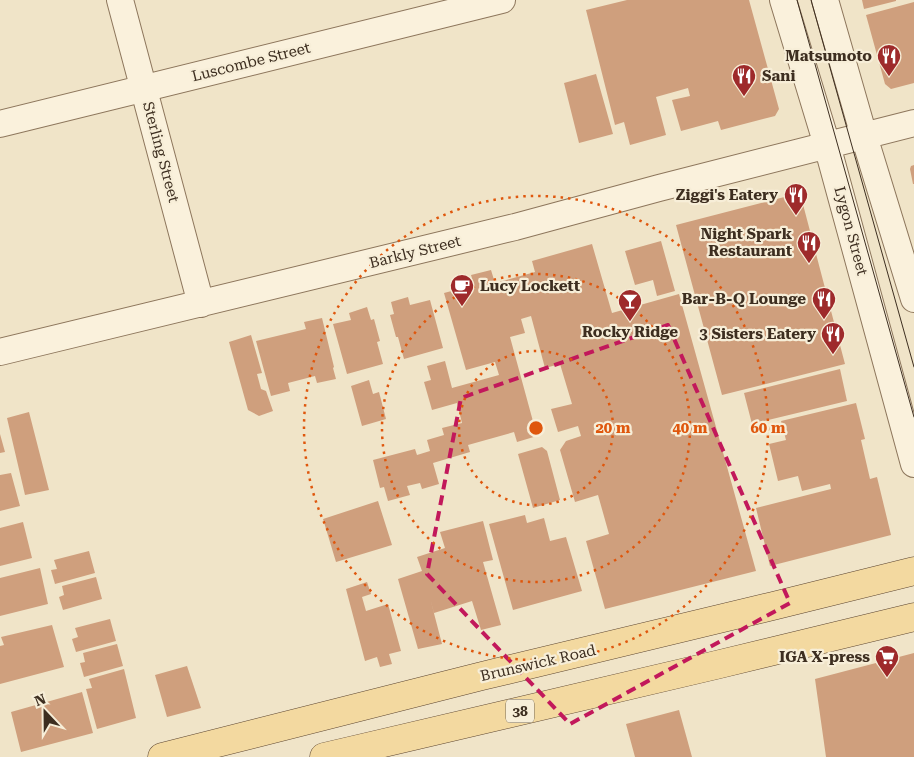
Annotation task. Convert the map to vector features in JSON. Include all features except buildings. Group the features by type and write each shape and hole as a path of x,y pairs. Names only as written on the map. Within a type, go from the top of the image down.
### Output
{"main road":[{"name":"Brunswick Road","path":"162,757 482,676 914,571"},
{"name":"38","path":"323,757 914,617"},
{"path":"705,623 716,665"},
{"path":"311,720 323,757"}],"street":[{"name":"Sterling Street","path":"120,0 201,304"},
{"name":"Luscombe Street","path":"0,124 502,0"},
{"name":"Lygon Street","path":"783,0 828,145 914,464"},
{"path":"825,0 914,299"},
{"path":"864,136 914,123"},
{"name":"Barkly Street","path":"0,352 515,227 864,136"}],"highlighted area":[{"path":"668,325 790,603 570,724 427,574 461,398"}],"tram line":[{"path":"797,0 914,417"},
{"path":"811,0 914,367"}],"place":[{"name":"Matsumoto","path":"889,77"},
{"name":"Sani","path":"744,97"},
{"name":"Ziggi's Eatery","path":"796,216"},
{"name":"Night Spark Restaurant","path":"809,264"},
{"name":"Lucy Lockett","path":"462,307"},
{"name":"Bar-B-Q Lounge","path":"824,320"},
{"name":"Rocky Ridge","path":"630,322"},
{"name":"3 Sisters Eatery","path":"833,355"},
{"name":"IGA X-press","path":"887,678"}]}
